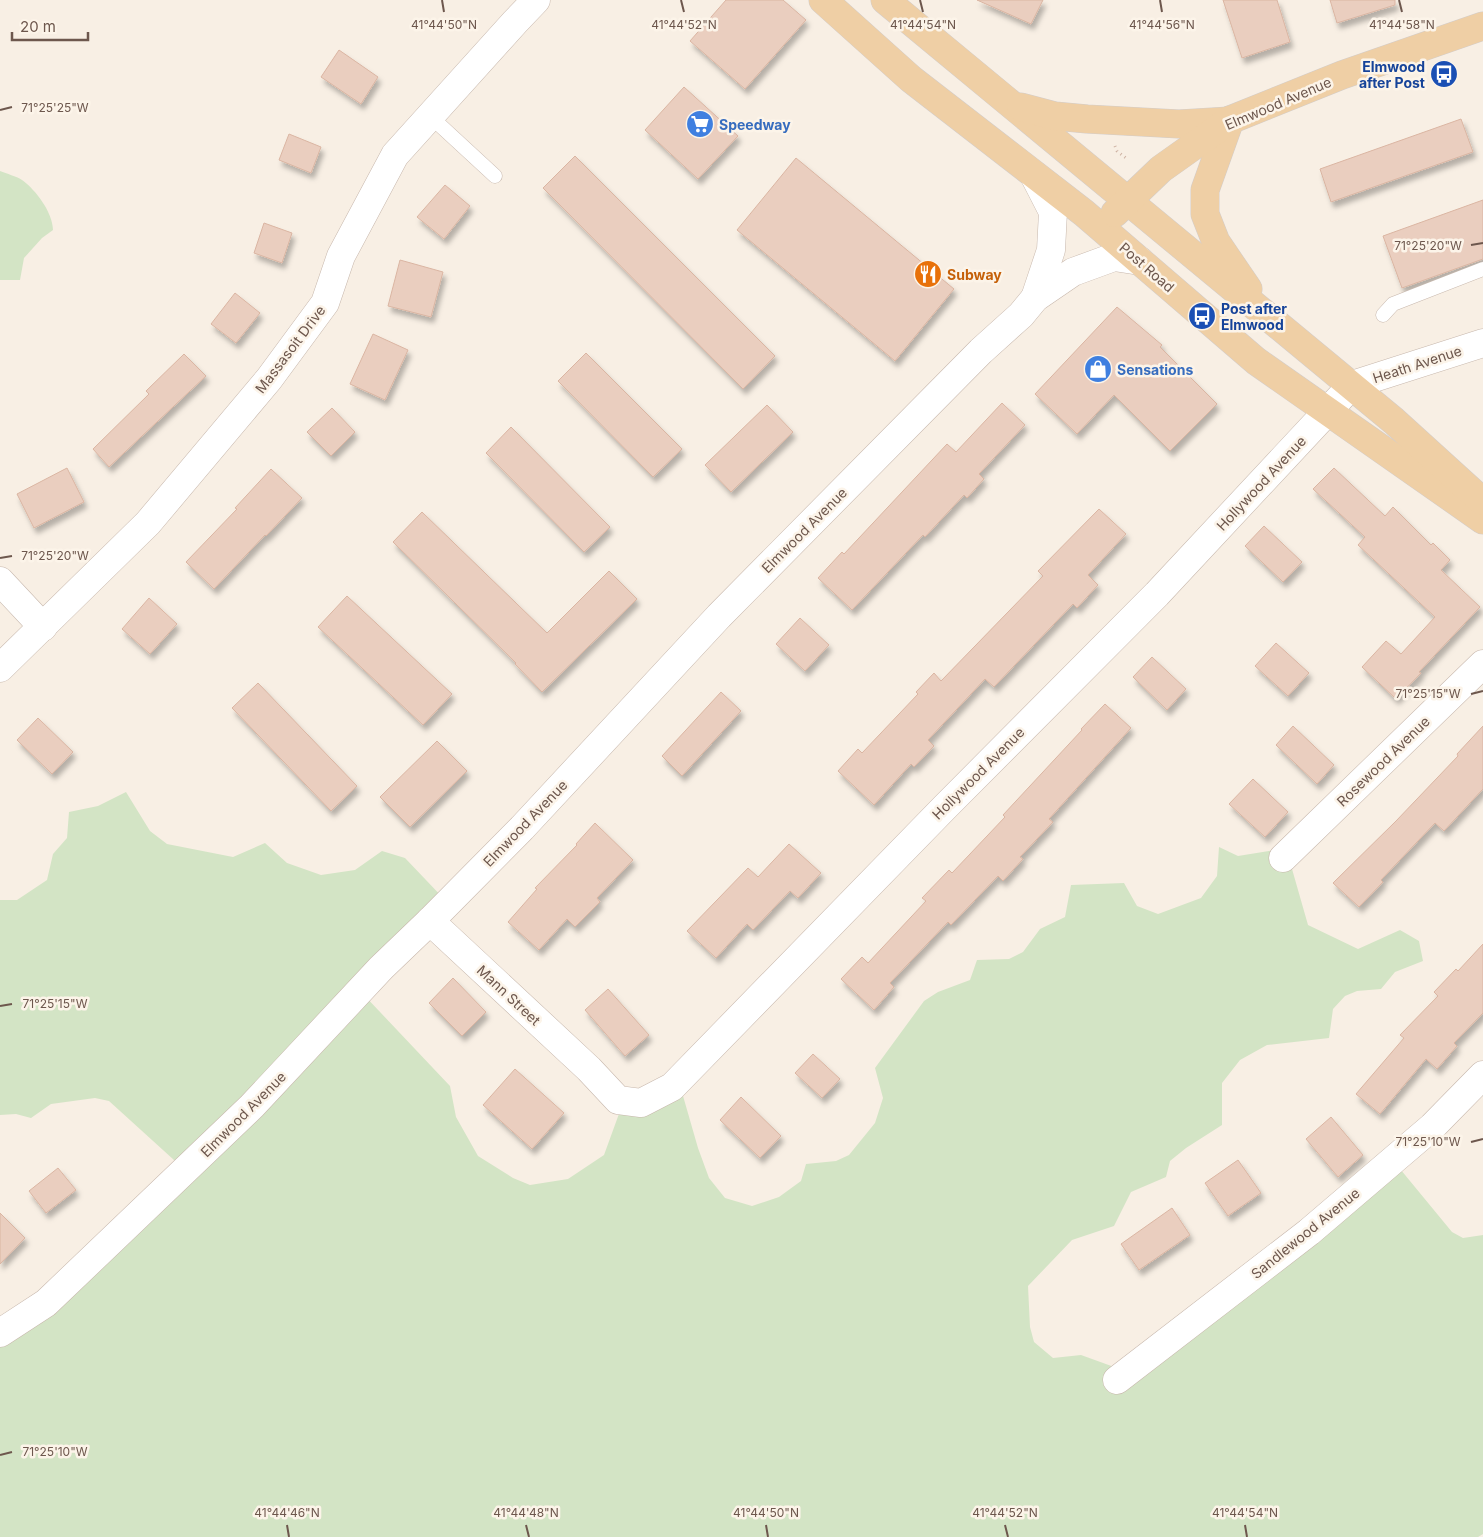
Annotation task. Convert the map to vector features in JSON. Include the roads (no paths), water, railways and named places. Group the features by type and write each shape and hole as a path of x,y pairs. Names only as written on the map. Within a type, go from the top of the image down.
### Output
{"main road":[{"name":"Post Road","path":"823,0 914,82 1101,227 1256,361 1483,520"},
{"path":"890,1 1265,315 1352,385 1483,502"},
{"name":"Elmwood Avenue","path":"1101,227 1128,199 1161,170 1230,120 1342,75 1483,26"},
{"path":"1013,105 1055,116 1087,119 1179,124 1230,120 1205,190 1206,214 1216,242 1265,315"}],"street":[{"name":"Massasoit Drive","path":"1,665 43,627 148,523 269,379 325,303 341,256 395,155 536,0"},
{"name":"Elmwood Avenue","path":"1034,175 1053,212 1051,250 1035,298"},
{"name":"Elmwood Avenue","path":"0,1333 46,1303 252,1106 381,968 522,828 719,616 981,351 1021,315 1035,298 1073,272 1114,258 1140,261"},
{"name":"Heath Avenue","path":"1352,385 1483,343"},
{"name":"Hollywood Avenue","path":"589,1070 618,1100 641,1102 672,1087 945,807 1157,594 1352,385"},
{"path":"0,581 43,627"},
{"name":"Rosewood Avenue","path":"1283,858 1483,664"},
{"name":"Mann Street","path":"430,921 589,1070"},
{"name":"Sandlewood Avenue","path":"1117,1380 1309,1232 1432,1127 1483,1075"}],"lane":[{"path":"430,116 495,176"},
{"path":"1383,315 1394,304 1483,269"}],"place":[{"name":"Elmwood after Post","path":"1444,74"},
{"name":"Speedway","path":"700,124"},
{"name":"Subway","path":"928,274"},
{"name":"Post after Elmwood","path":"1202,316"},
{"name":"Sensations","path":"1098,369"}]}
